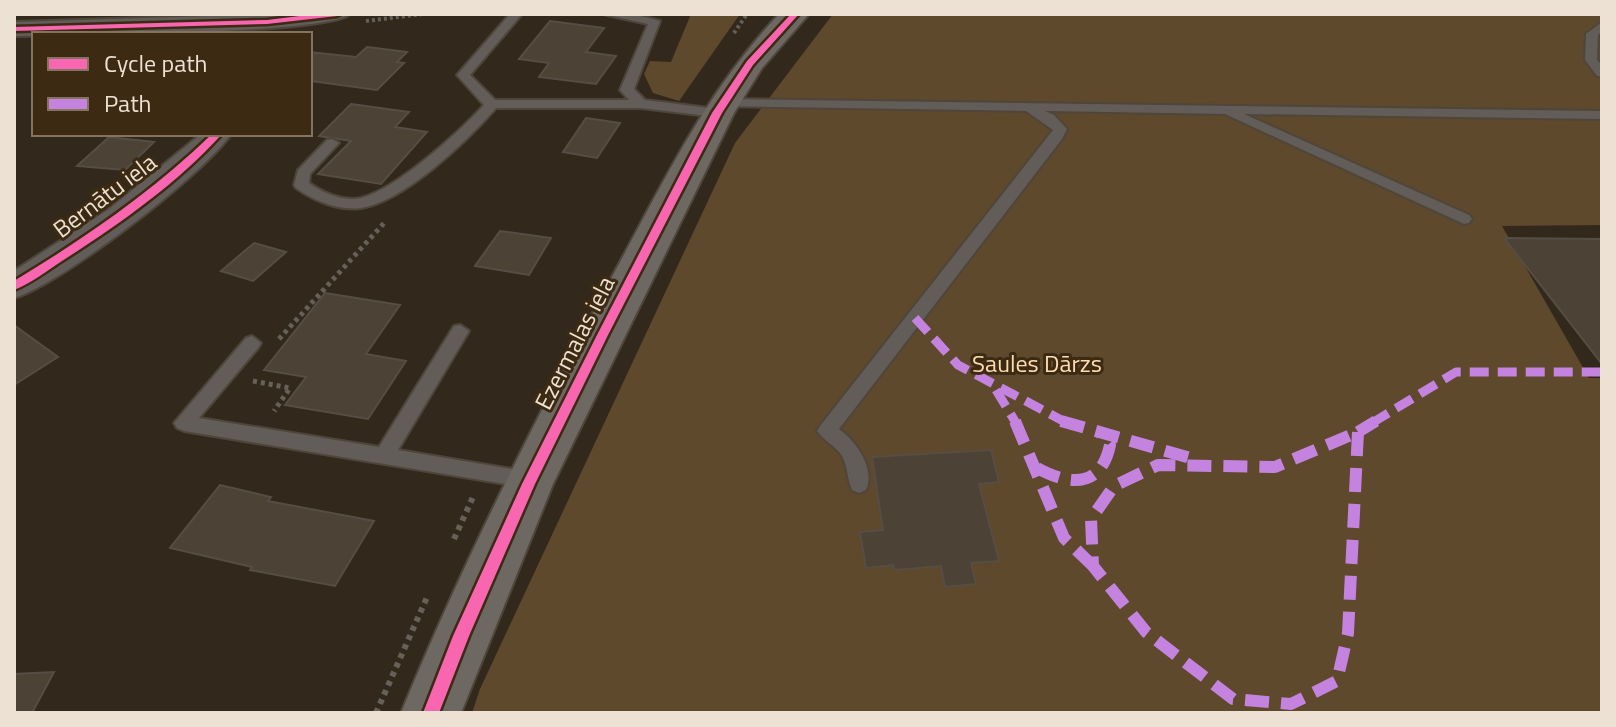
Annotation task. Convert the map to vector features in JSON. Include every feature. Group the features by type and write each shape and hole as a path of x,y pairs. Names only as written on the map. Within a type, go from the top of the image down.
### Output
{"street":[{"path":"14,29 285,27 337,14"},
{"name":"Ezermalas iela","path":"431,713 454,648 530,480 722,108 750,63 795,14"},
{"name":"Bernātu iela","path":"14,286 151,193 215,136"}],"lane":[{"path":"516,14 463,75 483,99 492,104 1602,115"},
{"path":"609,14 654,21 655,26 641,51 627,90 641,104"},
{"path":"1602,26 1592,34 1591,60 1602,73"},
{"path":"332,143 303,173 301,185 315,197 363,203 431,161 492,104"},
{"path":"859,484 856,459 841,440 827,431 1055,139 1060,129 1049,118 1026,108"},
{"path":"1226,111 1464,219"},
{"path":"384,456 460,331"},
{"path":"252,343 184,423 530,480"}],"path":[{"path":"276,341 393,213"},
{"path":"257,435 290,388 250,380 259,367"}],"green space":[{"path":"691,14 740,14 679,101 653,93 644,74 650,61 671,62"},
{"name":"Saules Dārzs","path":"833,14 1602,14 1602,225 1502,226 1589,378 1602,378 1602,713 472,713 480,689 735,143"}],"building":[{"path":"550,21 604,28 586,52 616,56 596,84 539,77 549,63 519,59"},
{"path":"367,47 407,52 397,62 404,63 377,90 312,81 312,52 356,57"},
{"path":"351,104 409,112 395,127 427,132 381,184 318,174 351,141 319,136"},
{"path":"586,118 620,123 597,158 563,152"},
{"path":"109,137 154,142 125,170 77,166"},
{"path":"500,231 551,238 529,275 475,266"},
{"path":"1504,238 1602,239 1602,364"},
{"path":"254,243 286,252 253,281 221,271"},
{"path":"325,293 400,305 366,354 406,361 368,419 285,405 306,377 264,370"},
{"path":"14,325 58,357 14,385"},
{"path":"991,450 999,482 979,484 999,561 971,563 976,584 945,587 941,566 894,570 893,565 866,568 860,532 883,530 872,457"},
{"path":"220,485 271,497 268,501 374,521 335,586 250,570 252,567 170,548"},
{"path":"54,672 32,713 14,713 14,674"}],"marked path":[{"path":"915,318 958,365 1026,404 1063,422 1194,459"},
{"path":"1358,432 1348,633 1337,681 1291,704 1233,699 1146,632 1093,566 1091,519 1114,486 1158,465 1275,467 1358,432 1456,372 1600,372"},
{"path":"996,390 1024,436 1064,538 1093,566"},
{"path":"1037,468 1072,480 1093,476 1107,459 1110,445 1101,434"}],"cycle path":[{"path":"14,29 267,22 337,14"},
{"path":"431,713 461,636 529,484 717,113 750,63 795,14"},
{"path":"14,286 120,216 171,177 215,136"}]}
